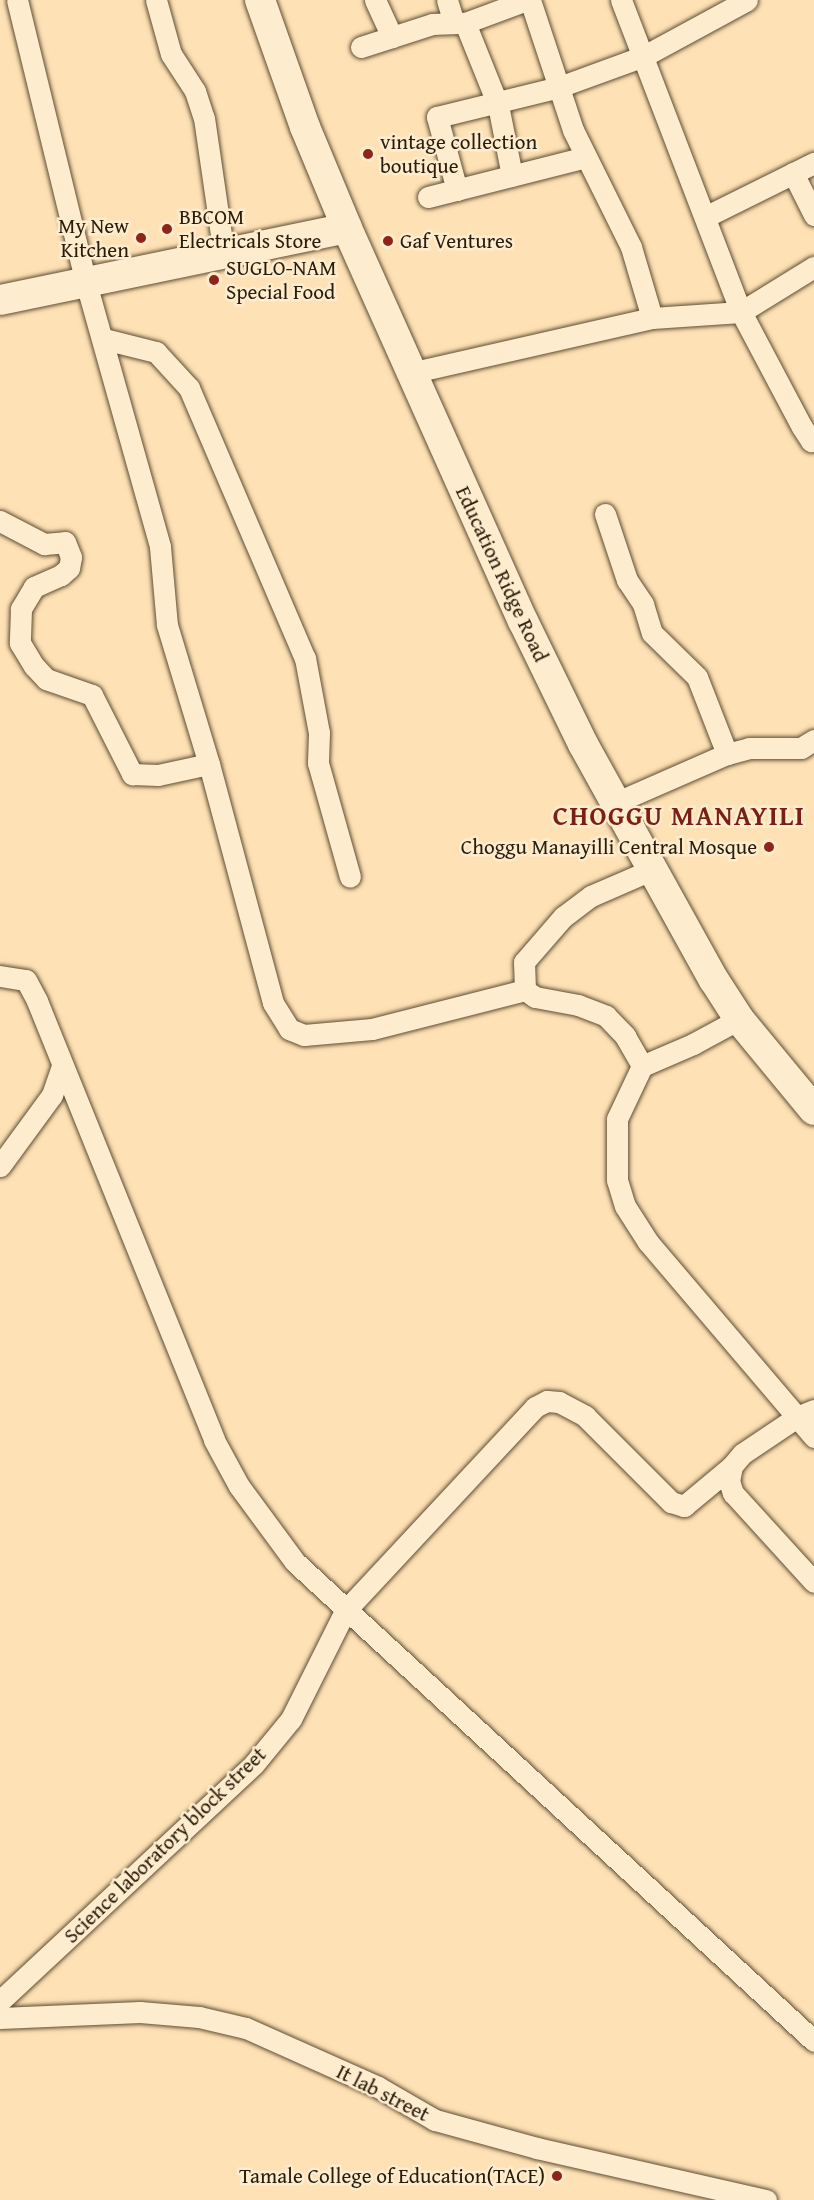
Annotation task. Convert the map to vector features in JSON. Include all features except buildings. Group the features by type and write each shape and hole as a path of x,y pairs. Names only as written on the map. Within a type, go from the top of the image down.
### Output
{"main road":[{"name":"Education Ridge Road","path":"260,0 305,127 347,228 410,373 538,652 583,744 617,802 651,870 739,1019 814,1110"},
{"path":"0,300 347,228"}],"street":[{"path":"17,0 86,283 104,339 159,547 167,624 209,764 273,1003 289,1029 304,1035 372,1029 525,990 535,997 578,1005 606,1016 625,1036 642,1066"},
{"path":"156,0 171,54 195,91 204,118 224,255"},
{"path":"375,0 392,37"},
{"path":"447,0 498,105 513,176"},
{"path":"361,47 432,24 460,23 528,0 586,157 631,247 652,318"},
{"path":"621,0 741,312 813,443"},
{"path":"457,190 437,117 498,105 559,87 644,56 717,7 747,0"},
{"path":"428,197 586,157"},
{"path":"705,217 814,163"},
{"path":"793,173 814,215"},
{"path":"410,373 652,318 741,312 814,267"},
{"path":"104,339 156,352 189,388 305,658 319,733 318,763 350,877"},
{"path":"605,514 627,579 643,604 652,633 697,677 727,754"},
{"path":"0,521 44,544 65,542 71,557 69,568 62,575 34,587 21,609 20,643 40,673 62,686 92,694 132,774 158,775 209,764"},
{"path":"617,802 727,754 749,748 801,748 814,740"},
{"path":"525,990 524,962 562,916 591,896 651,870"},
{"path":"0,976 26,980 213,1440 239,1486 295,1562 345,1611 814,2041"},
{"path":"739,1019 693,1044 642,1066 616,1119 616,1180 625,1206 648,1242 806,1413 814,1437"},
{"path":"0,1166 52,1095 62,1066"},
{"name":"Science laboratory block street","path":"0,2001 254,1764 291,1719 345,1611 517,1425 547,1401 585,1416 671,1502 684,1506 732,1467"},
{"path":"806,1413 742,1454 732,1467 729,1481 734,1493 814,1582"},
{"name":"It lab street","path":"0,2018 140,2012 198,2017 246,2028 378,2087 435,2120 537,2148 766,2200"}],"place":[{"name":"vintage collection boutique","path":"368,154"},
{"name":"BBCOM Electricals Store","path":"167,229"},
{"name":"My New Kitchen","path":"141,238"},
{"name":"Gaf Ventures","path":"388,241"},
{"name":"SUGLO-NAM Special Food","path":"214,280"},
{"name":"Choggu Manayilli Central Mosque","path":"769,847"},
{"name":"Tamale College of Education(TACE)","path":"557,2176"}],"district":[{"name":"CHOGGU MANAYILI","path":"679,816"}]}
